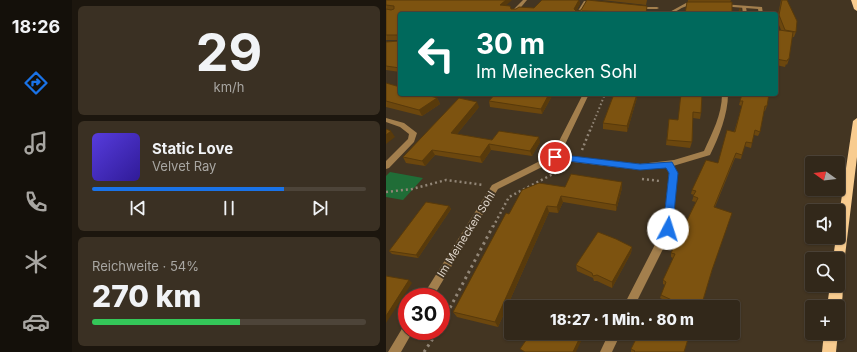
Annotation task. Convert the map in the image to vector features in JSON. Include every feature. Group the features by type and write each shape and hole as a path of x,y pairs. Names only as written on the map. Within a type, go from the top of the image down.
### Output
{"main road":[{"path":"854,0 857,9"},
{"path":"840,252 857,121"},
{"path":"829,352 830,340"}],"street":[{"path":"515,11 525,0"},
{"path":"578,1 600,3"},
{"path":"579,12 586,1"},
{"path":"672,12 687,4 701,4"},
{"path":"715,5 760,8 761,12"},
{"path":"630,7 657,8"},
{"path":"744,7 745,12"},
{"path":"585,96 555,157 640,167 669,165 706,153 719,122 725,96"},
{"path":"386,120 402,125 413,133 411,140 386,166"},
{"name":"Im Meinecken Sohl","path":"433,288 495,187 555,157"},
{"path":"632,300 668,229 673,183 673,173 669,165"},
{"path":"394,352 401,340"},
{"path":"606,352 612,340"}],"path":[{"path":"560,171 562,165 576,159 580,155 604,96"},
{"path":"450,308 509,197 560,171 572,170"},
{"path":"638,179 673,183"},
{"path":"386,192 412,189 446,180 495,187"},
{"path":"424,352 432,340"}],"green space":[{"path":"390,172 423,178 403,200 386,197 386,176"}],"building":[{"path":"386,0 506,0 500,5 510,6 511,9 516,9 519,7 534,8 542,0 579,0 574,9 576,11 581,10 587,0 647,6 646,12 398,12 398,35 386,35 386,9 394,9 394,6 386,5"},
{"path":"782,0 787,0 797,21 796,32 785,30 779,15"},
{"path":"687,2 732,2 732,12 685,12"},
{"path":"779,30 793,32 789,59 787,61 778,59"},
{"path":"398,41 398,68 386,66 386,42"},
{"path":"386,83 398,86 398,96 430,96 437,98 419,110 386,101"},
{"path":"493,96 548,96 541,109 489,101"},
{"path":"613,96 636,96 627,126 603,123"},
{"path":"681,96 702,96 701,113 693,112 692,142 667,140 669,119 678,120"},
{"path":"741,96 769,96 767,106 765,106 760,132 755,130 752,143 746,142 742,155 736,153 714,207 732,213 703,300 672,300 661,295 666,282 663,280 675,254 671,253 698,198 693,196 696,191 692,190 706,160 718,163 727,130 735,132 743,101 740,101"},
{"path":"459,98 477,102 451,133 492,140 499,131 539,137 530,151 489,144 480,157 432,150 422,161 403,157"},
{"path":"386,129 391,131 386,135"},
{"path":"571,174 622,182 616,205 561,196 557,207 547,206 495,322 453,312 506,213 509,214 522,190 539,183 565,187"},
{"path":"426,202 449,206 416,255 389,251"},
{"path":"598,232 632,247 612,282 597,275 593,276 592,273 576,265"},
{"path":"386,276 409,280 404,288 398,288 398,297 386,316"},
{"path":"526,340 579,340 573,352 525,352 520,349"},
{"path":"636,340 688,340 684,352 634,352 635,351 631,349"}],"route":[{"path":"555,157 640,167 669,165 673,173 673,183 668,229"}]}
